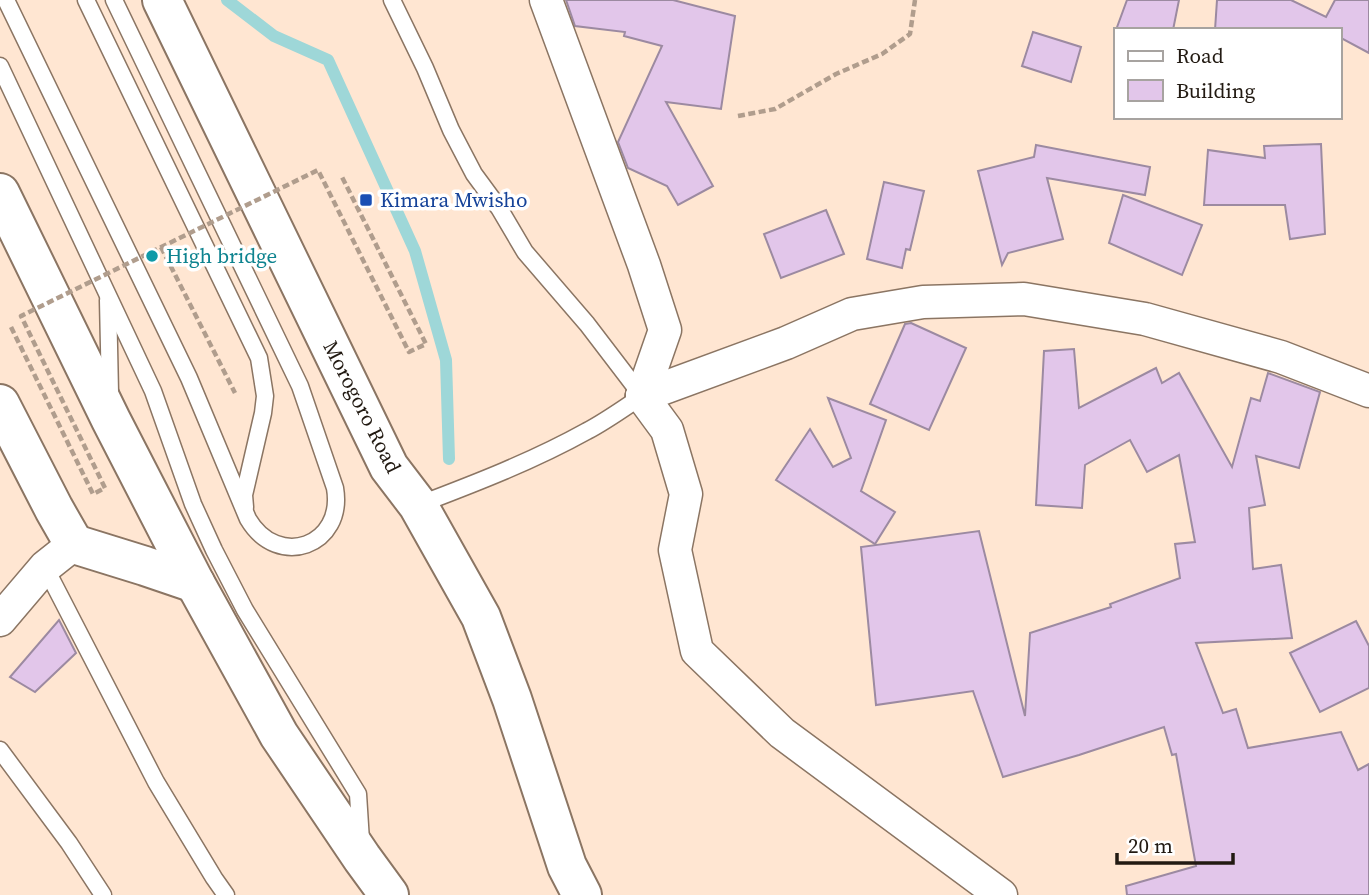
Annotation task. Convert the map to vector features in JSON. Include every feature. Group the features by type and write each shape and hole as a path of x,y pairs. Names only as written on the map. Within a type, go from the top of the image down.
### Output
{"main road":[{"name":"Morogoro Road","path":"162,0 389,467 418,505 481,617 512,699 567,866 582,895"},
{"path":"0,192 111,420 195,583 279,735 389,895"},
{"path":"0,404 74,544 195,583"}],"street":[{"path":"546,0 644,265 665,330 642,396"},
{"path":"642,396 786,343 852,314 923,302 1024,299 1145,319 1281,357 1369,391"},
{"path":"642,396 667,430 686,494 675,550 697,651 782,733 1002,895"},
{"path":"0,620 45,568 74,544"}],"lane":[{"path":"6,0 189,377 248,519 258,533 274,543 289,547 311,542 324,533 334,519 337,503 335,488 300,386 114,0"},
{"path":"86,0 259,358 265,396 244,495 248,519"},
{"path":"392,0 474,174 499,208 525,252 587,324 642,396 589,431 525,462 418,505"},
{"path":"0,66 153,391 193,504 214,550 245,610 358,794 362,858"},
{"path":"107,292 111,420"},
{"path":"45,568 156,782 226,895"},
{"path":"0,750 69,843 103,895"}],"path":[{"path":"738,116 775,109 836,74 881,54 910,34 915,0"},
{"path":"11,327 93,495 106,488 21,316 318,170 409,352 426,344 342,177"},
{"path":"161,247 238,401"}],"building":[{"path":"566,0 673,0 735,16 721,109 666,102 713,186 678,205 667,186 628,168 618,142 662,46 624,36 625,32 575,26"},
{"path":"1127,0 1179,0 1173,28 1117,28"},
{"path":"1217,0 1291,0 1326,17 1335,0 1369,0 1369,53 1341,38 1341,28 1215,28"},
{"path":"1033,32 1081,47 1071,82 1022,66"},
{"path":"1321,144 1325,234 1290,239 1285,205 1204,205 1208,150 1265,158 1264,146"},
{"path":"1036,145 1150,167 1145,195 1047,178 1063,239 1008,253 1002,265 978,171 1034,157"},
{"path":"884,182 924,191 910,250 906,249 902,268 867,259"},
{"path":"1123,195 1202,225 1182,275 1109,243"},
{"path":"826,210 844,254 781,278 764,234"},
{"path":"911,323 966,348 929,430 870,404 905,324"},
{"path":"1074,349 1079,408 1156,368 1162,383 1179,373 1232,467 1251,398 1260,401 1268,373 1320,392 1299,468 1256,456 1265,505 1249,508 1253,569 1281,565 1292,638 1196,643 1223,713 1236,709 1248,748 1341,732 1358,770 1369,764 1369,895 1127,895 1126,886 1196,866 1176,754 1172,755 1164,727 1003,777 973,691 876,705 861,547 979,531 1025,716 1030,633 1111,607 1110,604 1180,578 1175,544 1195,542 1179,455 1147,472 1130,440 1085,465 1082,508 1036,505 1044,351"},
{"path":"828,398 886,420 861,491 895,512 875,544 776,480 810,429 833,467 851,458"},
{"path":"59,620 76,653 35,692 10,677"},
{"path":"1356,621 1369,646 1369,688 1320,712 1290,653"}],"waterway":[{"path":"227,0 274,36 328,60 415,251 446,360 449,459"}],"place":[{"name":"Kimara Mwisho","path":"366,200"},
{"name":"High bridge","path":"152,256"}]}
